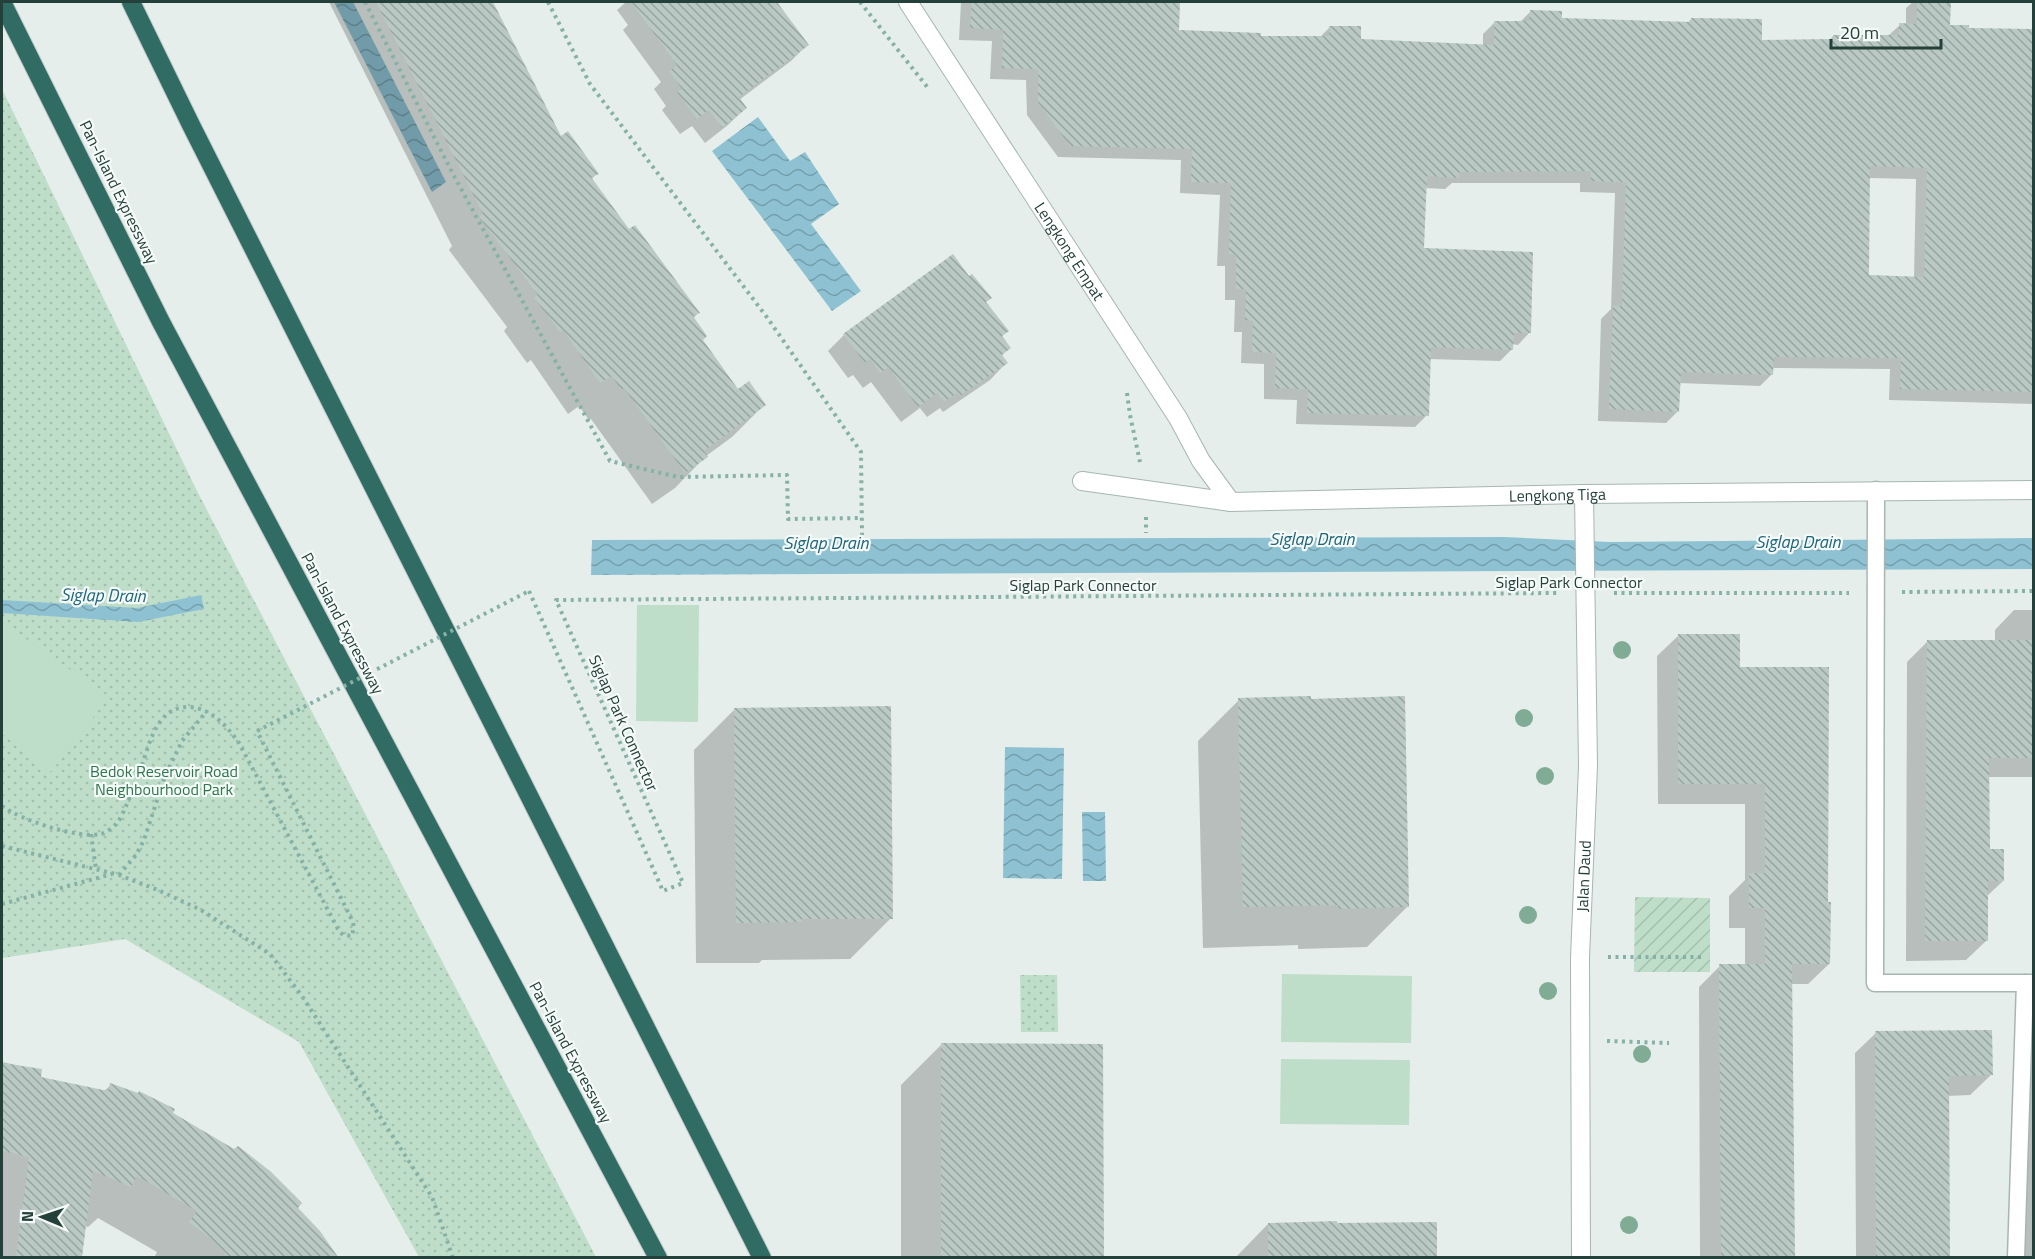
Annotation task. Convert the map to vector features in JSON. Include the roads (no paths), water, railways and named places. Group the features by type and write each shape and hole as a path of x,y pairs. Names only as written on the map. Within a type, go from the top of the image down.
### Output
{"highway":[{"name":"Pan-Island Expressway","path":"2,2 167,332 658,1257"},
{"path":"131,2 313,368 762,1257"}],"street":[{"name":"Lengkong Empat","path":"908,2 1178,418 1201,461 1231,502"},
{"name":"Lengkong Tiga","path":"1082,481 1231,502 1584,494 2034,490"},
{"name":"Jalan Daud","path":"1581,1257 1580,958 1588,766 1584,494"}],"lane":[{"path":"1876,490 1875,983 2029,983 2016,1257"}],"water":[{"path":"334,2 353,2 446,182 432,192"},
{"path":"758,117 790,161 805,152 839,204 811,224 861,291 832,311 712,151"},
{"name":"Siglap Drain","path":"1504,537 1610,542 2034,538 2033,569 591,575 592,540"},
{"path":"201,595 204,609 138,622 2,613 2,600 137,608"},
{"path":"1005,747 1064,748 1062,879 1003,878"},
{"path":"1082,812 1105,812 1106,881 1083,881"}],"park label":[{"name":"Bedok Reservoir Road Neighbourhood Park","path":"164,780"}]}
